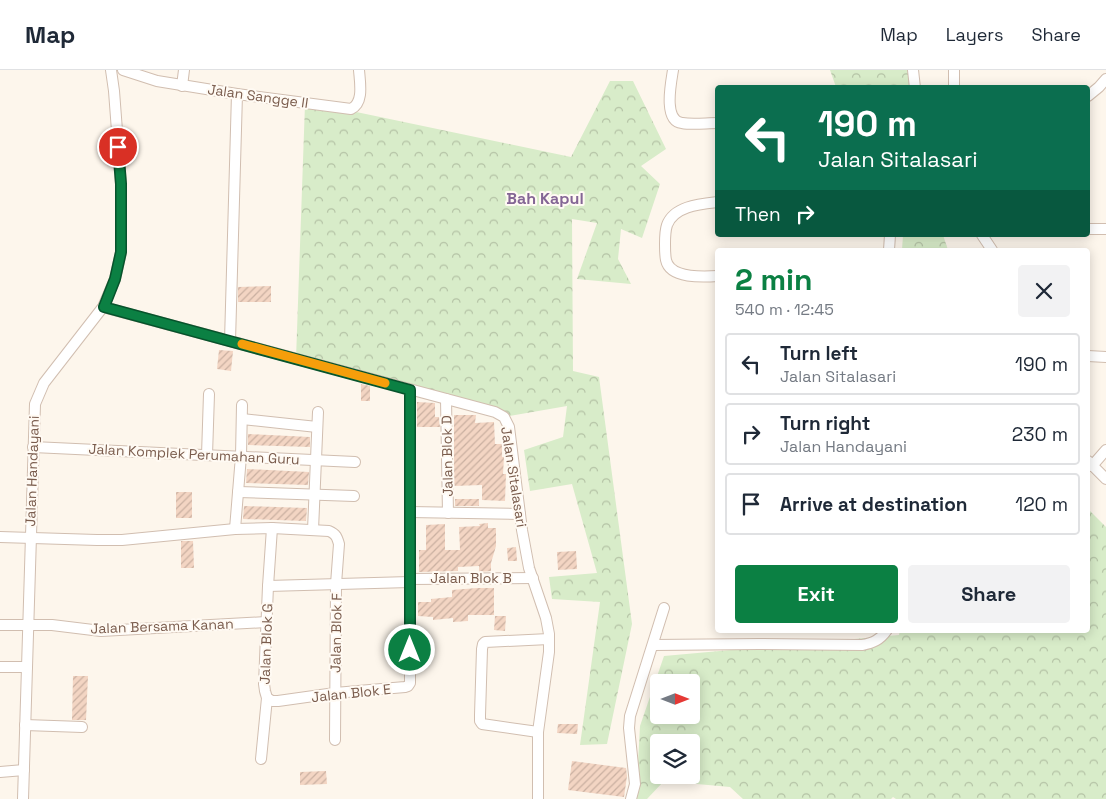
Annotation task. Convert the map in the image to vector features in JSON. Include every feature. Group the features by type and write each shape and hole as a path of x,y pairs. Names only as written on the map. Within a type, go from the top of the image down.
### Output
{"street":[{"name":"Jalan Handayani","path":"23,799 34,404 44,383 104,307 115,279 121,252 121,184 111,70"},
{"name":"Jalan Sangge II","path":"123,70 157,81 182,86 350,109 356,106 358,102 359,70"},
{"path":"182,86 184,70"},
{"path":"673,70 670,113 674,119 680,123 715,123"},
{"path":"913,70 914,85"},
{"path":"954,70 954,85"},
{"path":"1090,94 1106,79"},
{"path":"230,341 237,94"},
{"path":"715,202 687,207 678,212 671,218 667,226 665,244 666,262 670,268 678,273 690,276 715,276"},
{"path":"1090,229 1106,229"},
{"path":"983,237 991,248"},
{"name":"Jalan Sitalasari","path":"104,307 495,412 504,417 509,426 529,568 546,618 549,639 549,652 538,732 538,799"},
{"path":"1090,356 1106,357"},
{"name":"Jalan Blok E","path":"267,698 272,701 278,701 335,693 405,688 410,683 410,390"},
{"path":"206,455 209,394"},
{"name":"Jalan Blok D","path":"446,399 448,513"},
{"path":"235,529 241,456 242,405"},
{"path":"314,530 318,412"},
{"path":"242,419 317,427"},
{"name":"Jalan Komplek Perumahan Guru","path":"33,447 355,462"},
{"path":"1106,450 1090,463 1106,479"},
{"path":"238,492 354,496"},
{"path":"410,512 520,514"},
{"name":"Jalan Handayani","path":"30,538 122,540 235,529 272,528 329,531"},
{"name":"Jalan Blok G","path":"261,759 267,698 264,684 272,528"},
{"name":"Jalan Blok F","path":"329,531 338,537 339,544 336,584 335,740"},
{"path":"0,536 30,538"},
{"name":"Jalan Blok B","path":"268,586 533,578"},
{"path":"631,799 636,784 629,728 630,716 664,608"},
{"name":"Jalan Bersama Kanan","path":"0,625 52,625 101,631 266,622"},
{"path":"653,645 862,645 878,640 884,633"},
{"path":"538,732 482,724 480,720 482,649 485,642 549,639"},
{"path":"0,667 27,667"},
{"path":"25,725 82,727"},
{"path":"0,772 24,770"}],"green space":[{"path":"830,70 913,70 915,85 835,85"},
{"path":"610,81 633,81 666,149 641,166 660,184 642,238 621,229 618,259 631,284 577,279 597,223 572,219 573,371 599,377 632,624 607,744 580,745 600,602 552,599 549,577 597,573 572,484 530,491 524,450 563,437 567,406 504,417 296,359 305,104 342,109 571,157"},
{"path":"903,237 944,237 947,248 902,248"},
{"path":"1090,511 1106,527 1106,799 896,799 893,797 891,799 743,799 730,787 697,784 700,784 700,734 650,734 650,784 661,784 647,799 636,799 640,726 650,697 650,724 700,724 700,674 658,674 664,656 899,635 899,633 1090,633"}],"building":[{"path":"271,286 271,302 238,302 238,287"},
{"path":"219,350 233,351 231,371 217,369"},
{"path":"361,384 370,386 370,401 361,401"},
{"path":"417,402 435,403 435,417 439,417 440,427 417,427"},
{"path":"454,415 476,415 475,423 494,422 495,444 502,444 502,457 504,457 503,474 506,474 505,501 482,500 482,485 454,486"},
{"path":"248,434 310,437 310,447 248,445"},
{"path":"247,469 309,472 308,485 246,483"},
{"path":"176,492 192,492 192,518 176,518"},
{"path":"455,499 479,499 479,506 455,506"},
{"path":"244,506 307,508 306,521 243,519"},
{"path":"488,523 488,528 496,528 496,546 491,563 491,571 479,572 479,566 458,567 458,571 419,572 419,550 426,550 426,525 445,524 445,550 460,550 459,527 480,526 479,524"},
{"path":"181,541 193,541 194,568 181,568"},
{"path":"516,547 517,561 508,561 507,548"},
{"path":"576,551 577,569 558,570 557,552"},
{"path":"494,588 494,615 468,615 468,621 453,622 453,618 433,620 433,617 418,616 418,602 431,602 431,599 452,597 452,590"},
{"path":"495,616 506,616 505,631 494,630"},
{"path":"73,676 88,676 86,720 72,720"},
{"path":"558,724 578,724 577,734 557,733"},
{"path":"572,761 626,768 627,776 624,797 568,790"},
{"path":"326,771 327,784 300,785 300,772"}],"slow traffic":[{"path":"242,344 385,383"}],"district":[{"name":"Bah Kapul","path":"545,198"}],"route":[{"path":"118,147 121,184 121,252 115,279 104,307 410,390 410,650"}]}
